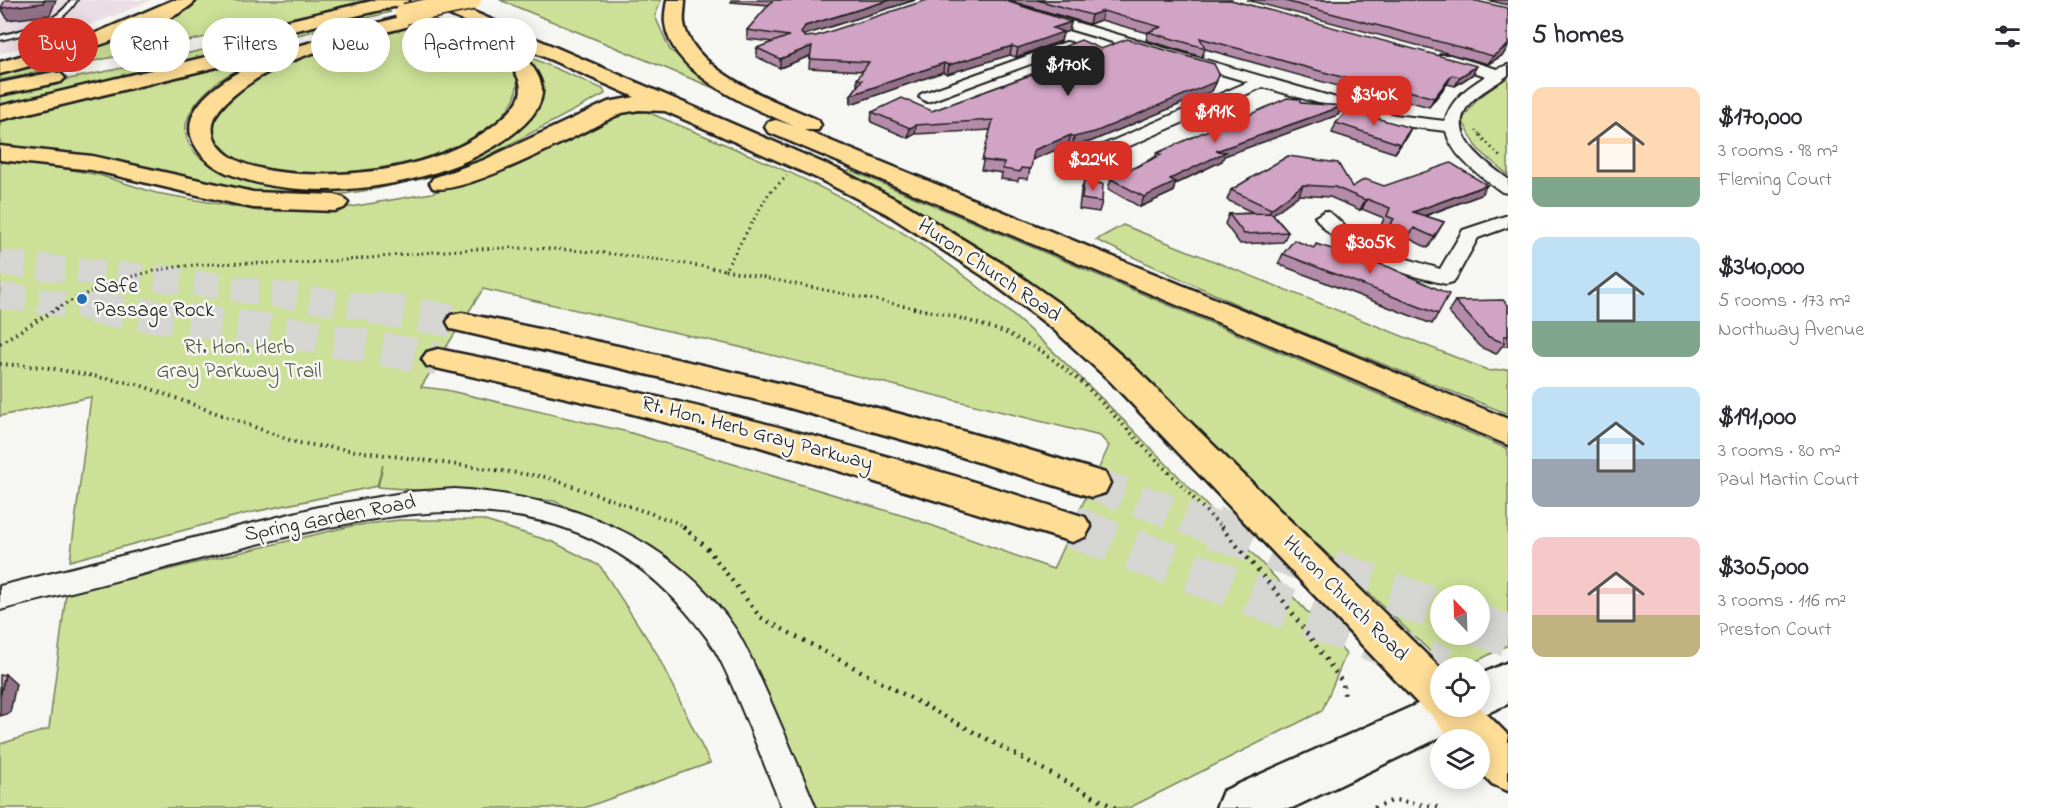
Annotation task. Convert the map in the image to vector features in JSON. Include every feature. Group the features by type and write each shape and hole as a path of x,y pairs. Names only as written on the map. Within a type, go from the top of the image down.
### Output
{"highway":[{"path":"0,68 104,37 187,0"},
{"name":"Huron Church Road","path":"431,0 919,186 1508,433"},
{"path":"676,0 672,13 676,34 690,54 710,72 749,96 860,150 919,186"},
{"path":"98,69 405,7 476,1 604,55"},
{"path":"0,113 405,7 505,51 519,63 530,78 531,96 527,107 513,122 491,139 462,153 420,168 371,178 330,182 281,179 250,173 224,162 211,152 201,133 207,109 227,89 241,80 405,7"},
{"path":"0,89 70,75"},
{"path":"561,132 639,80"},
{"name":"Huron Church Road","path":"639,80 675,107 818,170 896,209 993,270 1063,321 1121,373 1430,678"},
{"path":"0,153 92,163 253,200 334,203 400,194 453,180 502,161 622,106 655,104 675,107"},
{"name":"Rt. Hon. Herb Gray Parkway","path":"462,322 677,368 811,401 1092,483"},
{"name":"Rt. Hon. Herb Gray Parkway","path":"438,359 527,376 706,419 931,482 1072,527"},
{"name":"Huron Church Road","path":"1467,717 1508,768"}],"street":[{"path":"985,0 1394,120 1451,128"},
{"path":"927,97 1101,34"},
{"path":"1432,55 1503,71"},
{"path":"1503,71 1464,99 1452,118 1451,128 1465,153 1508,188"},
{"path":"1074,164 1263,81"},
{"path":"1325,218 1331,229 1350,242 1446,278 1470,234 1508,221"},
{"name":"Spring Garden Road","path":"0,598 270,530 384,504 443,499 498,501 538,508 614,538 645,557 673,579 700,607 721,633 742,673 799,808"},
{"path":"1490,690 1508,682"},
{"path":"1240,808 1430,717"}],"lane":[{"path":"0,38 52,21 70,9 74,0"}],"path":[{"path":"1474,122 1476,131 1504,161"},
{"path":"725,270 769,193 779,182 795,171"},
{"path":"0,343 54,309 89,292 140,274 184,266 283,264 421,252 526,248 621,255 725,270 950,315 1004,332 1053,358 1083,383 1250,559 1343,683 1345,699"},
{"path":"1089,794 1115,808"},
{"path":"1374,808 1394,800 1442,808"}],"shaded area":[{"path":"0,0 151,0 98,22 98,18 18,18 18,48 0,54"}],"green space":[{"path":"192,0 369,0 290,18 202,18 202,38 190,41 190,18 143,18"},
{"path":"500,0 661,0 655,16 670,50 738,98"},
{"path":"379,9 391,12 367,18 340,18"},
{"path":"311,25 311,32 299,35 299,28"},
{"path":"402,25 402,72 514,72 518,76 514,99 496,122 469,140 435,154 397,165 358,171 285,172 256,168 242,163 230,154 210,133 218,106 232,90 264,72 299,72 299,57 311,52 311,72 390,72 390,28"},
{"path":"110,30 110,58 98,60 98,34"},
{"path":"202,50 202,58 190,61 190,53"},
{"path":"537,60 603,89 605,94 482,159 437,175 376,189 331,196 272,196 70,152 0,148 0,119 202,69 202,72 235,72 214,84 190,113 186,131 191,147 203,160 241,179 263,185 300,189 360,184 436,168 448,163 536,106 525,72 537,72"},
{"path":"18,63 18,72 39,72 0,80 0,70"},
{"path":"110,71 147,72 0,108 0,93"},
{"path":"1508,77 1508,175 1478,149 1462,120 1476,100"},
{"name":"Rt. Hon. Herb Gray Parkway Trail","path":"645,111 823,188 891,225 923,246 1011,313 1143,440 1346,654 1322,711 1129,808 814,808 738,638 696,581 636,538 554,501 378,487 383,465 377,486 244,514 70,561 91,397 0,416 0,162 34,163 99,175 156,193 260,211 333,210 432,193 514,163 617,115","holes":["483,289 735,346 1100,436 1109,446 1053,569 914,519 628,432 446,390 421,387"]},
{"path":"850,170 1508,449 1508,645 1485,657 1435,656 1092,330 965,240 845,173"},
{"path":"1123,225 1490,371 1508,369 1508,414 1260,315 1096,240"},
{"path":"399,520 482,520 553,542 600,566 656,652 710,763 584,808 0,808 0,744 49,729 66,594 351,526"}],"building":[{"path":"5,0 44,0 43,3 1,8"},
{"path":"773,0 890,0 805,26 801,33 805,37 816,36 927,0 1003,0 1071,22 1053,28 1063,32 1018,48 1012,46 949,65 944,63 851,95 862,80 857,79 869,62 810,59 812,46 780,59 757,48 789,36 747,30"},
{"path":"1037,0 1231,0 1477,66 1460,77 1452,75 1434,98 1394,87 1377,84 1374,86 1200,38 1205,48 1148,32 1161,27 1103,11 1091,15"},
{"path":"1281,0 1472,0 1508,8 1508,45 1493,56"},
{"path":"1127,39 1214,64 1219,74 1215,82 1095,132 1074,137 1071,135 1034,150 1031,169 1021,168 1020,172 1003,169 1004,163 982,160 993,120 916,125 910,128 872,112 902,98 932,111 1055,66 1036,57 1081,40 1101,49"},
{"path":"1287,98 1299,99 1301,103 1343,106 1216,151 1226,152 1170,179 1176,182 1144,197 1111,179 1161,155 1157,153 1246,113 1249,115"},
{"path":"1348,110 1411,128 1400,144 1336,123"},
{"path":"1288,156 1338,163 1352,187 1365,179 1384,186 1451,163 1487,185 1413,212 1444,222 1434,237 1414,228 1410,234 1389,226 1394,219 1387,216 1390,208 1335,187 1303,185 1271,209 1231,190"},
{"path":"1084,181 1103,184 1102,202 1082,199"},
{"path":"1271,213 1288,232 1244,234 1229,214"},
{"path":"1294,240 1314,248 1316,244 1389,267 1449,294 1438,314 1283,254"},
{"path":"1503,300 1508,305 1508,336 1504,336 1504,343 1487,336 1455,301"},
{"path":"5,674 0,696 0,675"}],"tunnel":[{"path":"0,263 174,280 381,309"},
{"path":"0,296 103,309"},
{"path":"91,308 307,335 438,359"},
{"path":"371,308 462,322"},
{"path":"1092,483 1217,529"},
{"path":"1072,527 1077,529"},
{"path":"1073,527 1430,662"},
{"path":"1213,527 1430,607"},
{"path":"1490,629 1508,636"}],"place":[{"name":"Safe Passage Rock","path":"82,299"}]}
